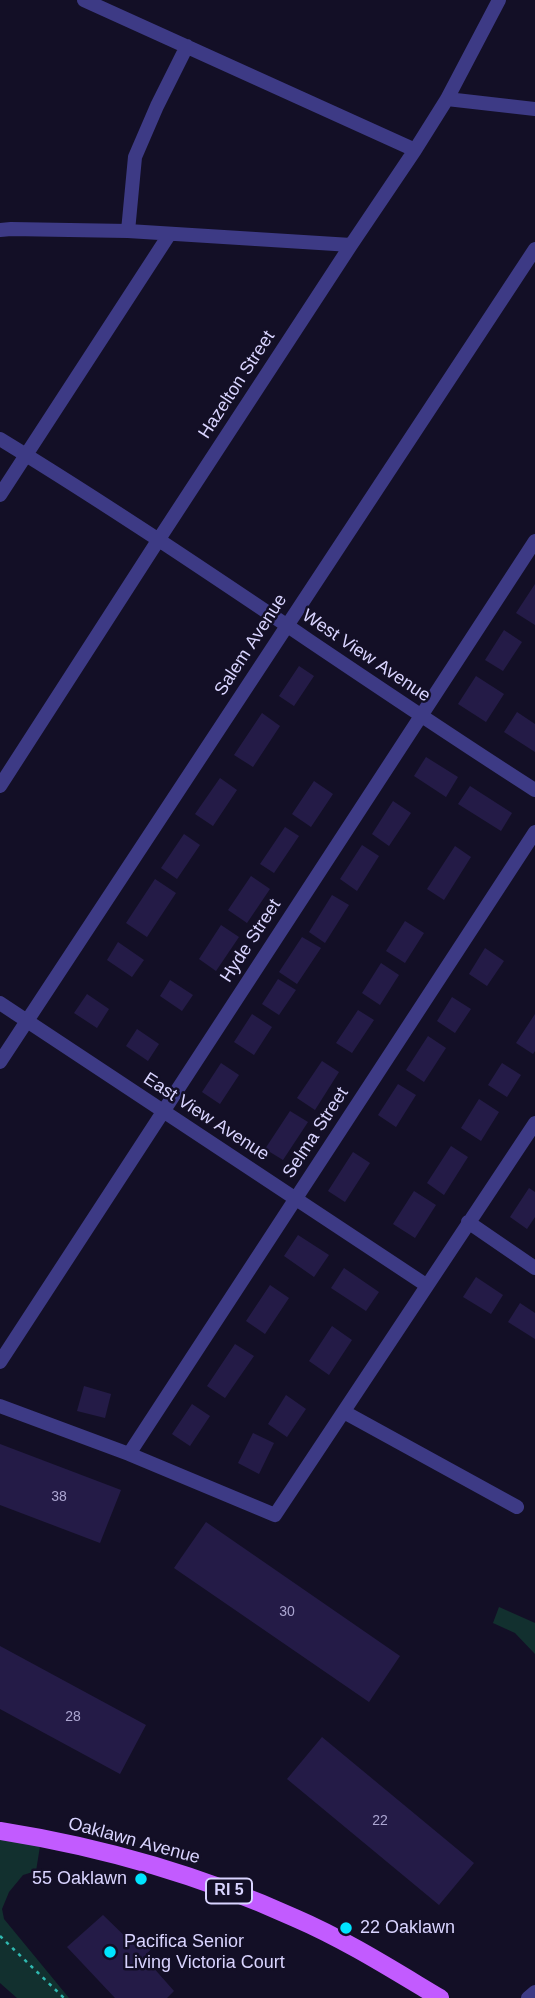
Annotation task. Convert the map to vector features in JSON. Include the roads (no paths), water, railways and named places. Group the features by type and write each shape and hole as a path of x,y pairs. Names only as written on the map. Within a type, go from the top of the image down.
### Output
{"main road":[{"name":"Oaklawn Avenue","path":"0,1831 88,1848 220,1887 296,1918 350,1945 440,1998"}],"street":[{"path":"85,0 415,150"},
{"name":"Hazelton Street","path":"0,786 415,150 447,99 499,0"},
{"path":"128,231 135,157 187,46"},
{"path":"447,99 535,109"},
{"path":"0,230 128,231 351,245"},
{"path":"0,495 169,235"},
{"name":"Salem Avenue","path":"0,1062 535,249"},
{"name":"West View Avenue","path":"0,439 159,539 421,717 535,790"},
{"name":"Hyde Street","path":"0,1362 535,541"},
{"name":"Selma Street","path":"129,1454 535,832"},
{"name":"East View Avenue","path":"0,1003 426,1285"},
{"path":"0,1406 129,1454 275,1515 535,1123"},
{"path":"468,1223 535,1268"},
{"path":"344,1412 517,1507"},
{"path":"528,1998 535,1992"}],"place":[{"name":"55 Oaklawn","path":"141,1879"},
{"name":"22 Oaklawn","path":"346,1928"},
{"name":"Pacifica Senior Living Victoria Court","path":"110,1952"}]}
